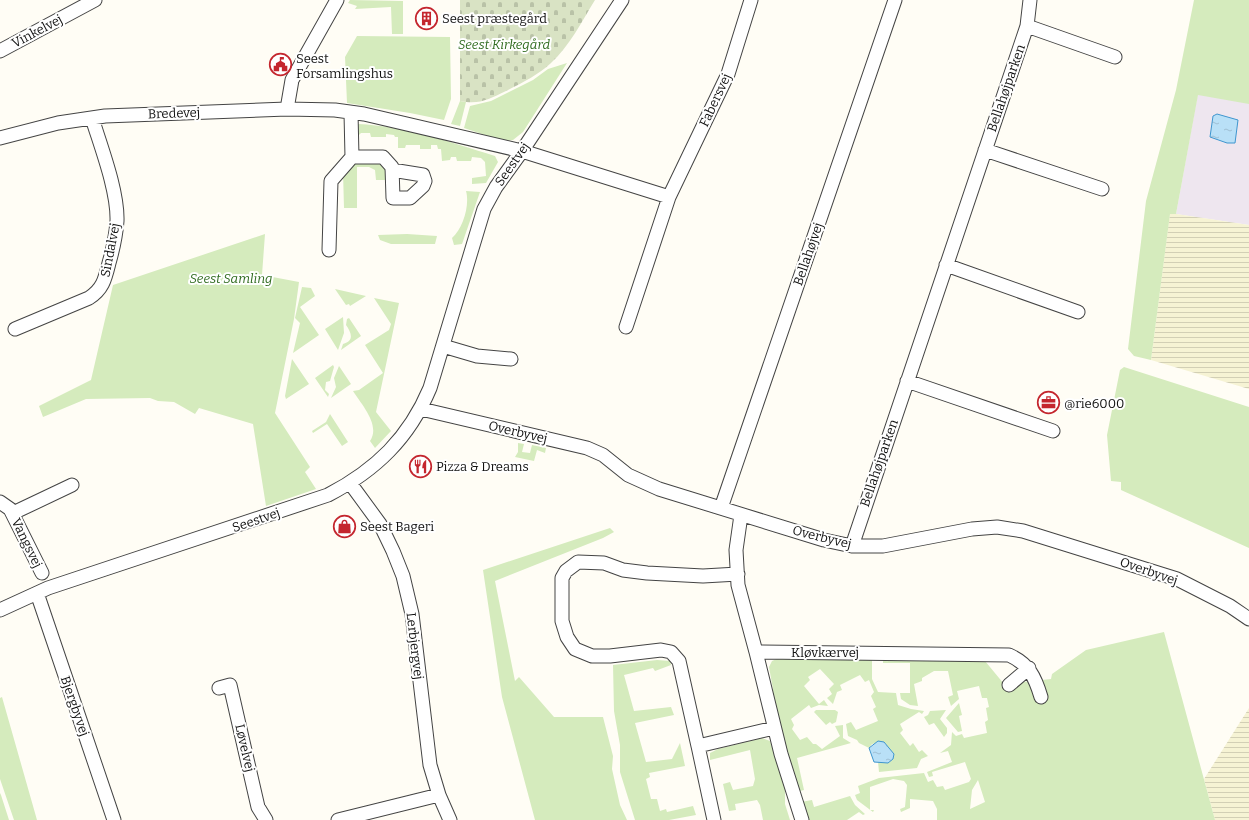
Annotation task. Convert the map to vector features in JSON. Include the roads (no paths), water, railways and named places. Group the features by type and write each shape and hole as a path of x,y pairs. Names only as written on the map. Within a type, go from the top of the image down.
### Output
{"street":[{"name":"Vinkelvej","path":"0,51 95,0"},
{"path":"287,109 292,80 337,0"},
{"name":"Seestvej","path":"0,610 36,592 328,495 350,483 390,450 407,432 421,409 430,388 484,209 496,187 522,152 622,0"},
{"name":"Fabersvej","path":"626,326 669,196 728,74 752,0"},
{"name":"Bellahøjvej","path":"721,508 895,0"},
{"name":"Bellahøjparken","path":"852,546 1027,26 1030,0"},
{"name":"Bellahøjparken","path":"1027,26 1115,58"},
{"name":"Bredevej","path":"0,138 58,123 105,116 287,109 323,110 351,113 522,152"},
{"path":"329,250 331,181 352,157 351,113"},
{"name":"Sindalvej","path":"15,329 89,298 98,292 103,284 114,244 117,220 115,196 92,118"},
{"name":"Bellahøjparken","path":"985,150 1102,189"},
{"path":"522,152 669,196"},
{"path":"352,157 383,157 392,167 392,170"},
{"path":"946,265 1078,312"},
{"path":"443,346 476,356 511,359"},
{"path":"907,381 1053,431"},
{"name":"Overbyvej","path":"421,409 587,448 603,455 628,476 659,489 824,540 852,546 883,546 972,529 997,527 1022,531 1177,579 1230,606 1249,619"},
{"name":"Lerbjergvej","path":"350,483 380,524 403,576 412,614 430,765 439,795 450,820"},
{"name":"Vangsvej","path":"13,513 72,485"},
{"name":"Vangsvej","path":"0,502 13,513 42,573"},
{"path":"742,515 736,550 738,585 781,754 802,820"},
{"path":"714,820 679,661 670,652 661,650 610,656 592,656 575,649 567,637 562,621 562,578 566,571 578,562 604,563 623,570 647,573 703,576 738,574"},
{"name":"Bjergbyvej","path":"36,592 114,820"},
{"name":"Kløvkærvej","path":"756,652 1009,655 1018,659 1029,668 1036,679 1041,697"},
{"path":"1009,685 1029,668"},
{"name":"Løvelvej","path":"219,688 230,685 258,807 266,820"},
{"path":"698,746 774,728"},
{"path":"338,820 439,795"}],"water":[{"path":"1217,114 1238,120 1235,143 1227,143 1210,137 1213,116"},
{"path":"878,741 884,742 894,754 893,759 888,763 874,762 869,748"}],"place":[{"name":"Seest præstegård","path":"426,18"},
{"name":"Seest Forsamlingshus","path":"281,65"},
{"name":"@rie6000","path":"1049,403"},
{"name":"Pizza & Dreams","path":"421,466"},
{"name":"Seest Bageri","path":"345,526"}],"park label":[{"name":"Seest Kirkegård","path":"504,44"},
{"name":"Seest Samling","path":"231,278"}]}
